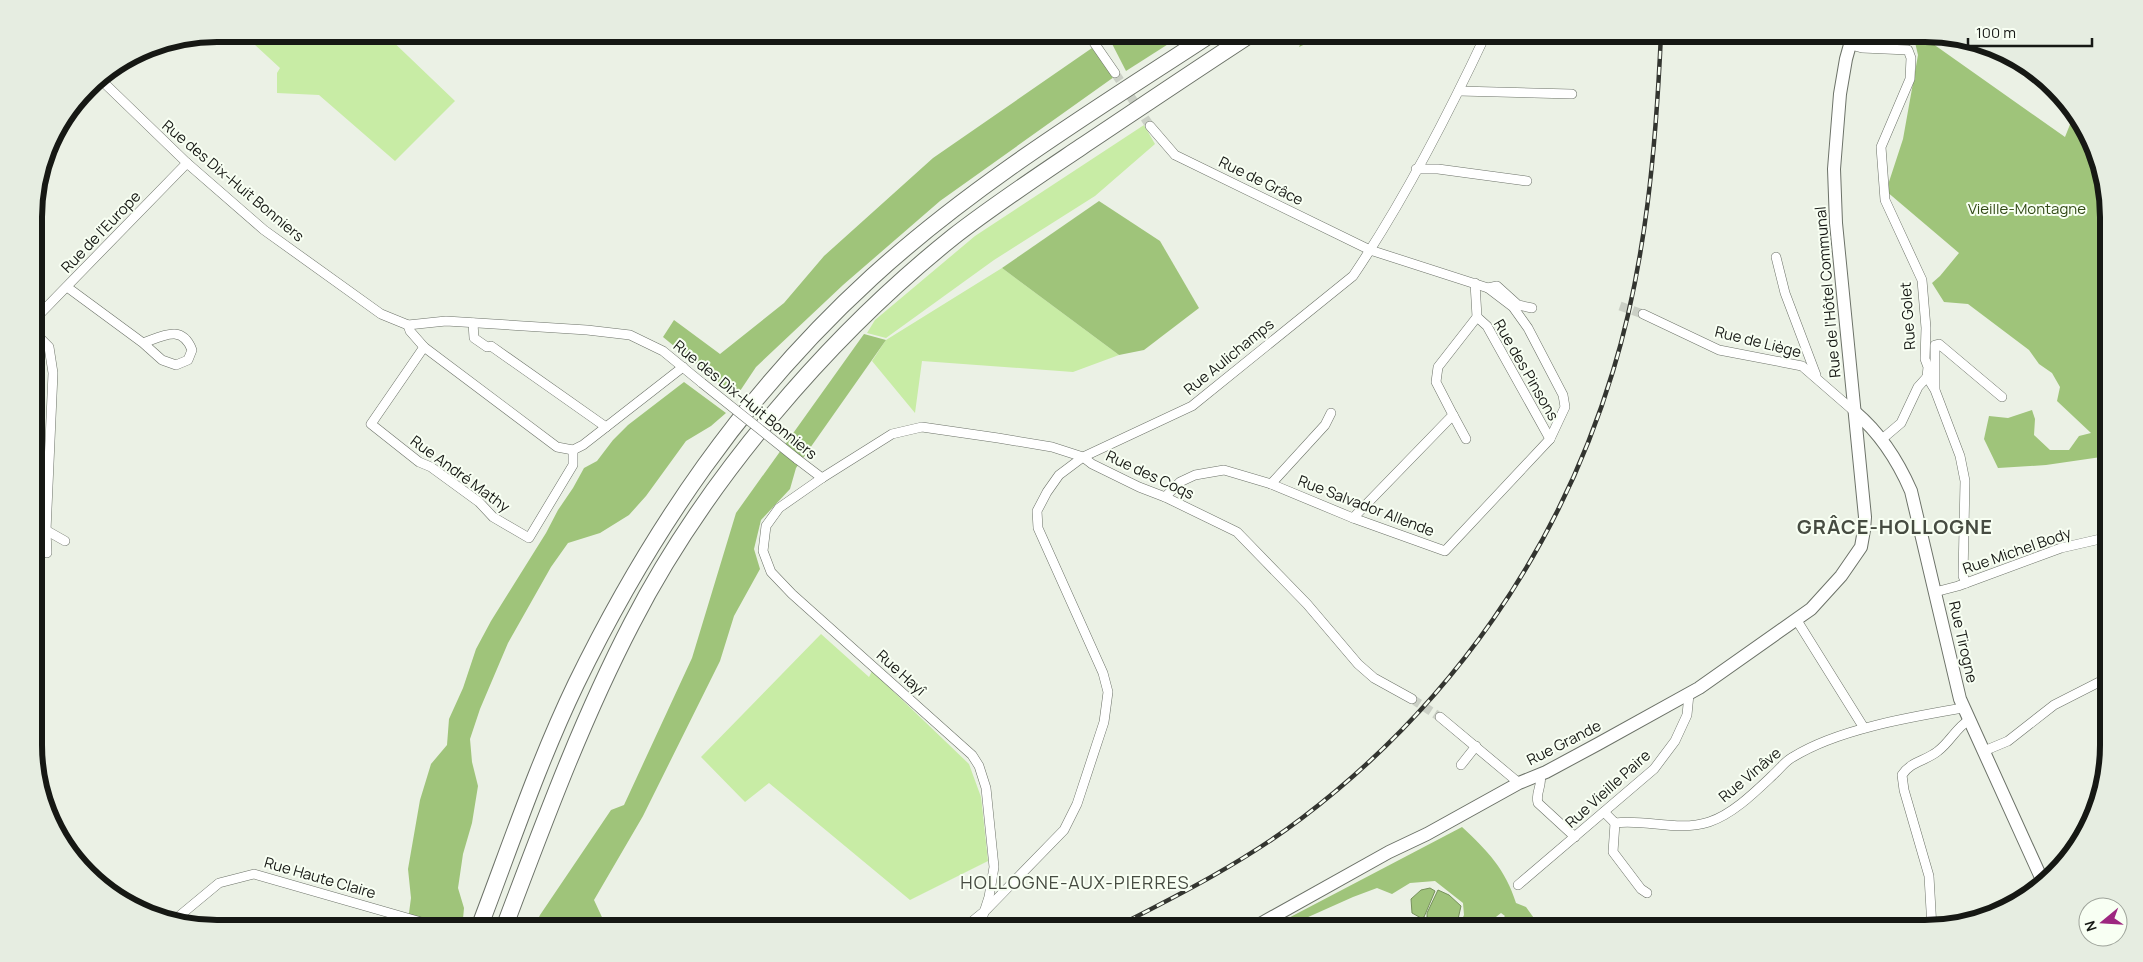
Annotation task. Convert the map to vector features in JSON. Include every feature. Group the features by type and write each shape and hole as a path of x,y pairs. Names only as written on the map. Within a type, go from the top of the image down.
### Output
{"highway":[{"path":"482,920 556,730 613,610 655,538 698,474 750,408 810,338 873,276 939,220 1008,168 1198,42"},
{"path":"507,920 595,697 633,621 674,550 710,496 774,414 827,353 887,294 953,237 1021,187 1239,42"},
{"path":"513,904 513,920"}],"street":[{"path":"1094,42 1115,73"},
{"name":"Rue Aulichamps","path":"974,920 1064,830 1077,804 1104,722 1108,692 1103,673 1038,528 1037,511 1047,492 1060,475 1083,457 1192,406 1353,276 1416,169 1459,91 1482,42"},
{"name":"Rue de l'Hôtel Communal","path":"1851,42 1840,94 1834,169 1836,223 1864,517 1864,530 1860,548"},
{"name":"Rue Golet","path":"1855,42 1862,48 1908,50 1911,58 1910,79 1881,147 1885,200 1922,280 1926,328 1925,359 1927,377 1935,390 1960,456 1966,481 1964,576 1966,584"},
{"name":"Rue des Dix-Huit Bonniers","path":"105,84 187,163 278,239 381,314 408,325 446,321 587,330 630,335 663,351 822,478"},
{"path":"1459,91 1572,94"},
{"name":"Rue de Grâce","path":"1150,126 1175,155 1370,250"},
{"name":"Rue de l'Europe","path":"43,311 187,163"},
{"path":"1416,169 1438,169 1527,181"},
{"path":"1370,250 1488,288 1497,286 1518,304 1532,308"},
{"path":"1776,257 1786,293 1818,378"},
{"path":"1466,439 1436,382 1438,367 1477,317 1475,283"},
{"path":"67,287 144,343 162,360 176,365 188,360 192,350 188,341 179,334 169,334 144,343"},
{"name":"Rue Salvador Allende","path":"1165,497 1180,482 1195,475 1224,470 1271,484 1353,518 1445,551 1550,439 1565,407 1564,395 1528,328 1513,307 1488,288"},
{"name":"Rue de Liège","path":"1644,314 1720,350 1802,366 1855,412"},
{"name":"Rue des Pinsons","path":"1477,317 1487,326 1550,439"},
{"path":"474,323 474,338 487,347 491,346 606,427"},
{"path":"408,325 410,332 424,347 557,447 573,450 584,445 683,367"},
{"path":"43,341 48,347 53,373 46,531 47,553"},
{"path":"1935,390 1935,345 1939,344 2002,397"},
{"name":"Rue André Mathy","path":"424,347 371,424 419,462 431,467 479,502 493,516 530,538 573,465 573,450"},
{"path":"1881,440 1901,423 1918,387 1927,377"},
{"name":"Rue Tirogne","path":"1855,412 1873,428 1903,474 1911,491 1963,708 2041,876"},
{"path":"1271,484 1325,425 1331,413"},
{"path":"1353,518 1453,415"},
{"name":"Rue des Coqs","path":"822,478 892,434 922,427 1052,447 1083,457 1092,464 1139,487 1165,497 1237,532 1307,604 1358,664 1374,678 1412,700"},
{"name":"Rue Hayî","path":"822,478 779,508 766,526 763,551 772,572 792,594 972,754 980,766 986,788 994,867 986,910 982,920"},
{"path":"42,529 65,541"},
{"name":"Rue Michel Body","path":"1935,592 1966,584 2061,548 2100,539"},
{"name":"Rue Grande","path":"1269,919 1519,783 1540,774 1689,694 1811,609 1841,576 1860,548"},
{"path":"1796,619 1864,728"},
{"path":"1984,751 2008,741 2054,705 2100,682"},
{"name":"Rue Vieille Paire","path":"1518,885 1575,837 1610,817 1654,769 1668,753 1687,715 1689,694"},
{"name":"Rue Vinâve","path":"1610,817 1668,826 1692,826 1718,818 1773,775 1791,758 1828,740 1864,728 1963,708"},
{"path":"1440,716 1519,783"},
{"path":"1931,919 1929,876 1904,790 1902,775 1914,762 1936,752 1963,723 1969,720"},
{"path":"1461,764 1476,746"},
{"path":"1540,774 1542,781 1536,798 1538,803 1575,837"},
{"path":"1610,817 1613,852 1641,889 1648,893"},
{"name":"Rue Haute Claire","path":"180,915 219,883 254,874 415,920"}],"shaded area":[{"path":"253,43 394,43 455,101 395,161 319,95 277,93 277,73 280,68"},
{"path":"1144,125 1155,144 1095,196 994,260 886,338 867,333 875,320 975,236"},
{"path":"1002,268 1119,355 1073,372 922,361 915,413 872,361 886,340"},
{"path":"821,634 869,677 872,671 969,764 981,797 988,861 910,900 769,783 745,802 701,757"},
{"path":"1430,888 1435,891 1424,917 1421,918 1412,913 1411,899 1421,890"},
{"path":"1438,890 1449,895 1461,906 1458,919 1432,919 1427,917 1427,913"}],"green space":[{"path":"1111,42 1171,42 1126,71"},
{"path":"1301,42 1309,42 1299,47"},
{"name":"Vieille-Montagne","path":"1915,42 1931,43 2065,137 2071,121 2087,151 2095,173 2100,206 2100,457 2046,465 1998,468 1984,439 1989,416 2008,418 2032,410 2035,419 2034,435 2050,450 2069,450 2079,436 2091,433 2057,401 2060,387 2052,373 2039,364 2029,350 1968,304 1944,302 1932,283 1959,253 1886,191 1903,139 1918,55"},
{"path":"1092,48 1114,77 940,201 843,285 756,367 736,397 663,337 674,320 720,354 784,303 824,256 933,158"},
{"path":"1099,201 1160,241 1199,308 1144,350 1119,355 1002,268"},
{"path":"864,334 886,340 796,468 790,489 761,520 754,549 760,569 734,616 720,661 643,816 594,900 603,920 538,920 611,810 624,805 692,658 736,513"},
{"path":"684,382 726,413 711,426 686,441 646,496 629,515 600,533 568,543 551,567 508,643 480,709 470,739 472,762 478,786 472,823 463,854 458,888 464,908 463,919 408,920 411,898 408,869 420,800 431,764 447,745 449,719 463,688 476,649 584,468 597,461 613,440 628,425"},
{"path":"1462,827 1495,861 1507,880 1516,903 1526,907 1535,919 1502,919 1505,916 1501,913 1493,919 1462,919 1464,915 1463,903 1435,881 1410,883 1392,894 1377,888 1353,897 1307,919 1286,919"}],"tunnel":[{"path":"1115,73 1150,126"},
{"path":"1620,306 1643,314"},
{"path":"1412,699 1440,717"}],"railway":[{"path":"1130,919 1187,890 1257,849 1302,818 1356,774 1406,726 1452,674 1493,619 1530,561 1563,500 1590,437 1613,371 1624,330 1634,289 1647,204 1656,119 1661,42"}],"district":[{"name":"GRÂCE-HOLLOGNE","path":"1895,527"},
{"name":"HOLLOGNE-AUX-PIERRES","path":"1075,883"}]}
